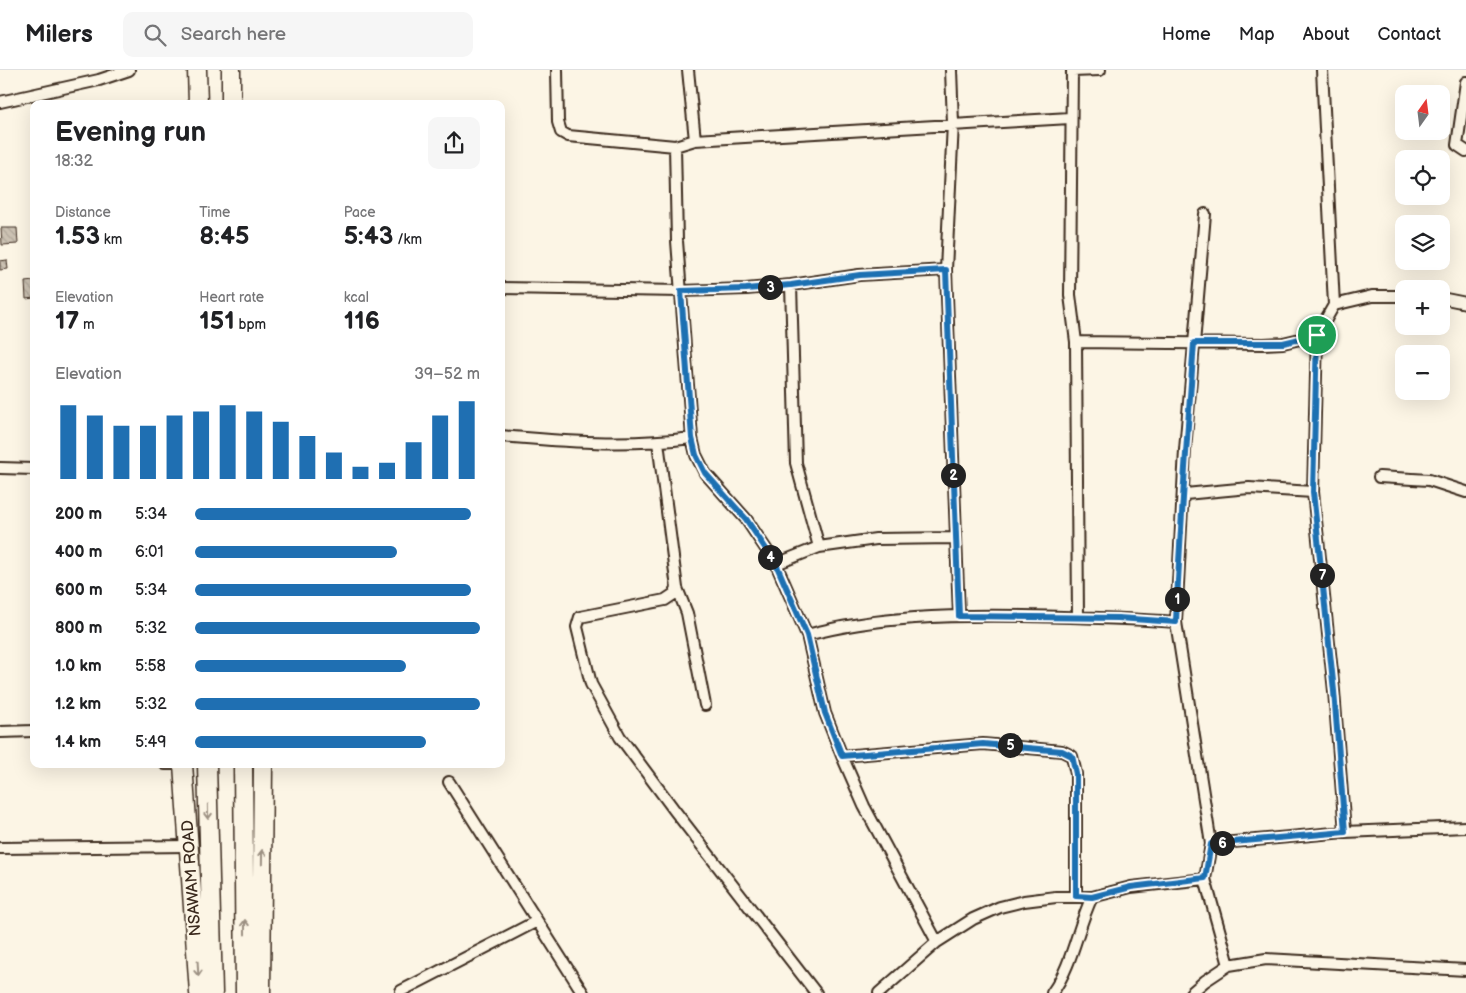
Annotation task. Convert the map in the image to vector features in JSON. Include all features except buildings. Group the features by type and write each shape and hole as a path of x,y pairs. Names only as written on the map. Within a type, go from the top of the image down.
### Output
{"highway":[{"path":"197,70 198,100"},
{"path":"231,70 231,100"},
{"name":"NSAWAM ROAD","path":"184,768 199,993"},
{"name":"NSAWAM ROAD","path":"207,768 213,993"},
{"path":"244,768 246,993"},
{"path":"261,993 263,768"}],"street":[{"path":"0,102 99,80 129,70"},
{"path":"557,70 558,122 561,132 568,136 675,146 695,140 954,123 1070,118"},
{"path":"688,70 695,140"},
{"path":"951,70 954,123 946,270 959,616"},
{"path":"1078,617 1076,342 1070,295 1070,118 1072,70 1100,70"},
{"path":"1322,70 1334,305 1317,335 1313,492 1334,691 1345,832"},
{"path":"1466,82 1457,145 1466,151"},
{"path":"675,146 677,241 692,438 696,455 705,473 746,519 776,564 807,635 825,713 842,756 864,806 937,942"},
{"path":"1205,214 1186,450 1185,494 1179,540 1176,622 1211,844 1205,878 1229,965"},
{"path":"505,288 681,291 791,285 860,275 946,270"},
{"path":"791,285 796,463 819,547"},
{"path":"1334,305 1372,296 1395,296"},
{"path":"1450,300 1466,303"},
{"path":"1076,342 1283,343 1317,335"},
{"path":"505,436 575,443 658,442 692,438"},
{"path":"658,442 677,588 687,613 706,705"},
{"path":"0,468 30,469"},
{"path":"1378,477 1429,480 1466,492"},
{"path":"1185,494 1248,488 1313,492"},
{"path":"776,564 819,547 876,539 955,538"},
{"path":"677,588 674,594 665,600 580,617 577,627 591,684 620,736 816,993"},
{"path":"807,635 842,625 959,616 1078,617 1176,622"},
{"path":"0,732 30,731"},
{"path":"842,756 983,744 1062,751 1072,756 1076,774 1076,896"},
{"path":"449,782 583,993"},
{"path":"1211,844 1345,832 1466,827"},
{"path":"0,848 190,846"},
{"path":"879,993 937,942 973,919 1000,907 1024,901 1076,896 1092,897 1131,887 1205,878"},
{"path":"1052,993 1071,957 1083,915 1092,897"},
{"path":"401,991 537,921"},
{"path":"1191,993 1204,981 1229,965 1266,959 1466,970"}],"route":[{"path":"946,270 959,616 1118,618 1176,622 1179,540 1185,494 1186,450 1194,343 1283,343 1317,335 1313,492 1334,691 1345,832 1211,844 1205,878 1172,884 1131,887 1092,897 1076,896 1076,774 1072,756 1062,751 983,744 842,756 825,713 807,635 776,564 746,519 705,473 696,455 692,438 681,291 746,289 791,285 860,275 946,270"}]}
